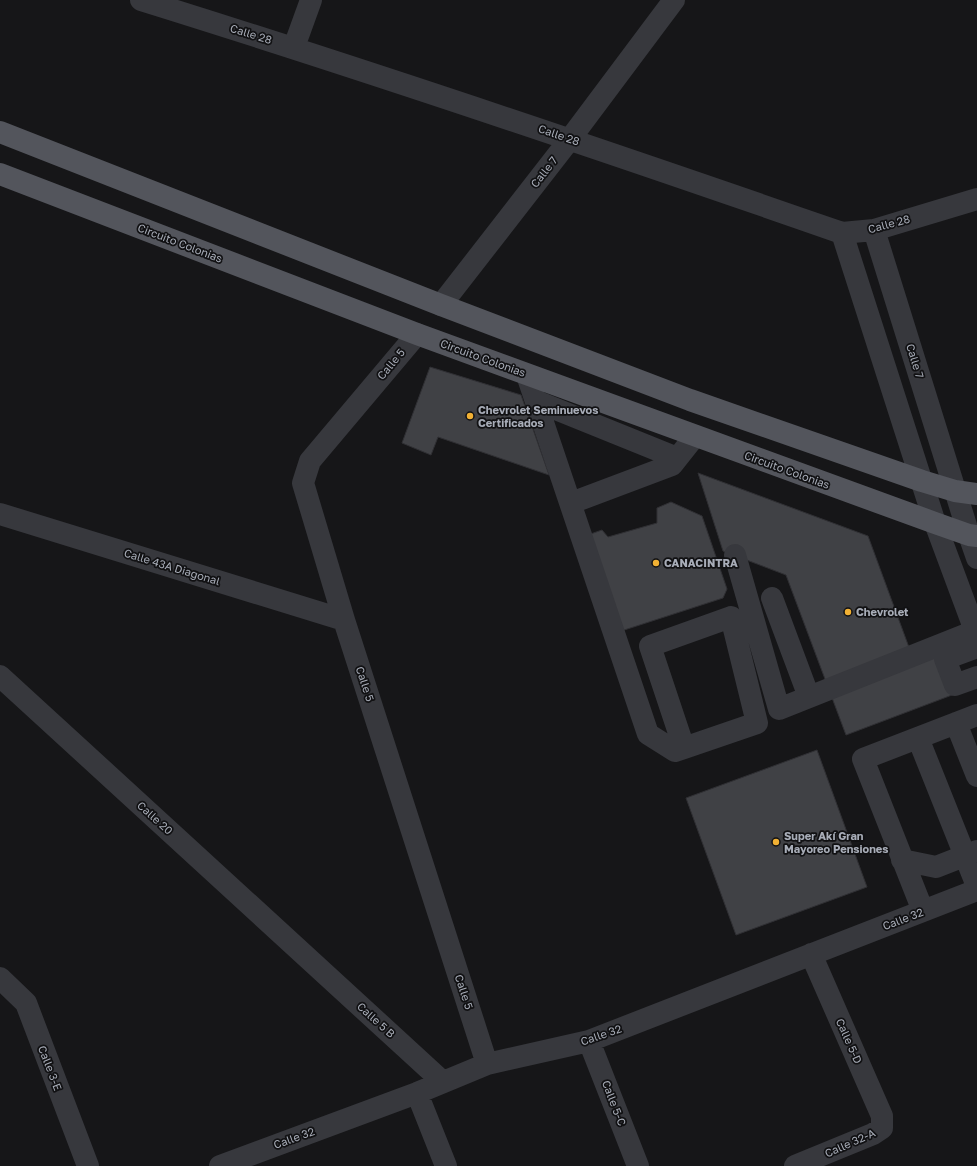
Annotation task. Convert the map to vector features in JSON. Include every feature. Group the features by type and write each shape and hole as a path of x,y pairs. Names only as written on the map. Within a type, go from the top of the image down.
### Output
{"main road":[{"path":"0,132 441,305 690,400 922,482 955,491 977,494"},
{"name":"Circuito Colonias","path":"0,174 417,334 935,523 973,535"}],"street":[{"name":"Calle 28","path":"140,0 294,47 842,232 874,230 977,199"},
{"path":"294,47 311,0"},
{"name":"Calle 7","path":"441,305 570,139 674,0"},
{"name":"Calle 7","path":"874,230 955,491 973,535 977,558"},
{"path":"842,232 935,523 976,638"},
{"name":"Calle 5","path":"417,334 310,461 302,483 344,620 488,1064"},
{"path":"527,374 648,734 675,751 684,748 757,723 731,617 650,646 684,748"},
{"path":"536,401 677,458"},
{"path":"571,504 672,465 695,436"},
{"name":"Calle 43A Diagonal","path":"0,514 344,620"},
{"path":"735,555 779,709 976,638"},
{"path":"772,598 809,697"},
{"path":"976,638 945,659 955,685 977,677"},
{"name":"Calle 20","path":"0,676 309,959"},
{"path":"923,911 863,759 977,715"},
{"path":"956,723 977,776"},
{"path":"918,738 971,853 977,886"},
{"path":"902,860 936,867 971,853"},
{"name":"Calle 32","path":"220,1166 259,1159 417,1092 488,1064 589,1041 977,890"},
{"name":"Calle 5-D","path":"811,954 882,1116 882,1128"},
{"name":"Calle 5 B","path":"309,959 443,1082"},
{"name":"Calle 3-E","path":"0,978 26,1003 88,1166"},
{"name":"Calle 5-C","path":"589,1041 638,1166"},
{"path":"417,1092 446,1166"},
{"name":"Calle 32-A","path":"795,1166 873,1134 882,1128"}],"building":[{"name":"Chevrolet Seminuevos Certificados","path":"430,367 521,395 549,475 438,437 431,455 402,443"},
{"name":"Chevrolet","path":"698,473 868,536 914,661 944,650 960,692 846,735 786,575 723,551"},
{"name":"CANACINTRA","path":"671,502 702,516 727,589 723,598 618,632 585,536 602,530 608,537 657,523 657,508"},
{"name":"Super Akí Gran Mayoreo Pensiones","path":"817,750 867,887 736,935 686,798"}],"place":[{"name":"Chevrolet Seminuevos Certificados","path":"470,416"},
{"name":"CANACINTRA","path":"656,563"},
{"name":"Chevrolet","path":"848,612"},
{"name":"Super Akí Gran Mayoreo Pensiones","path":"776,842"}]}
